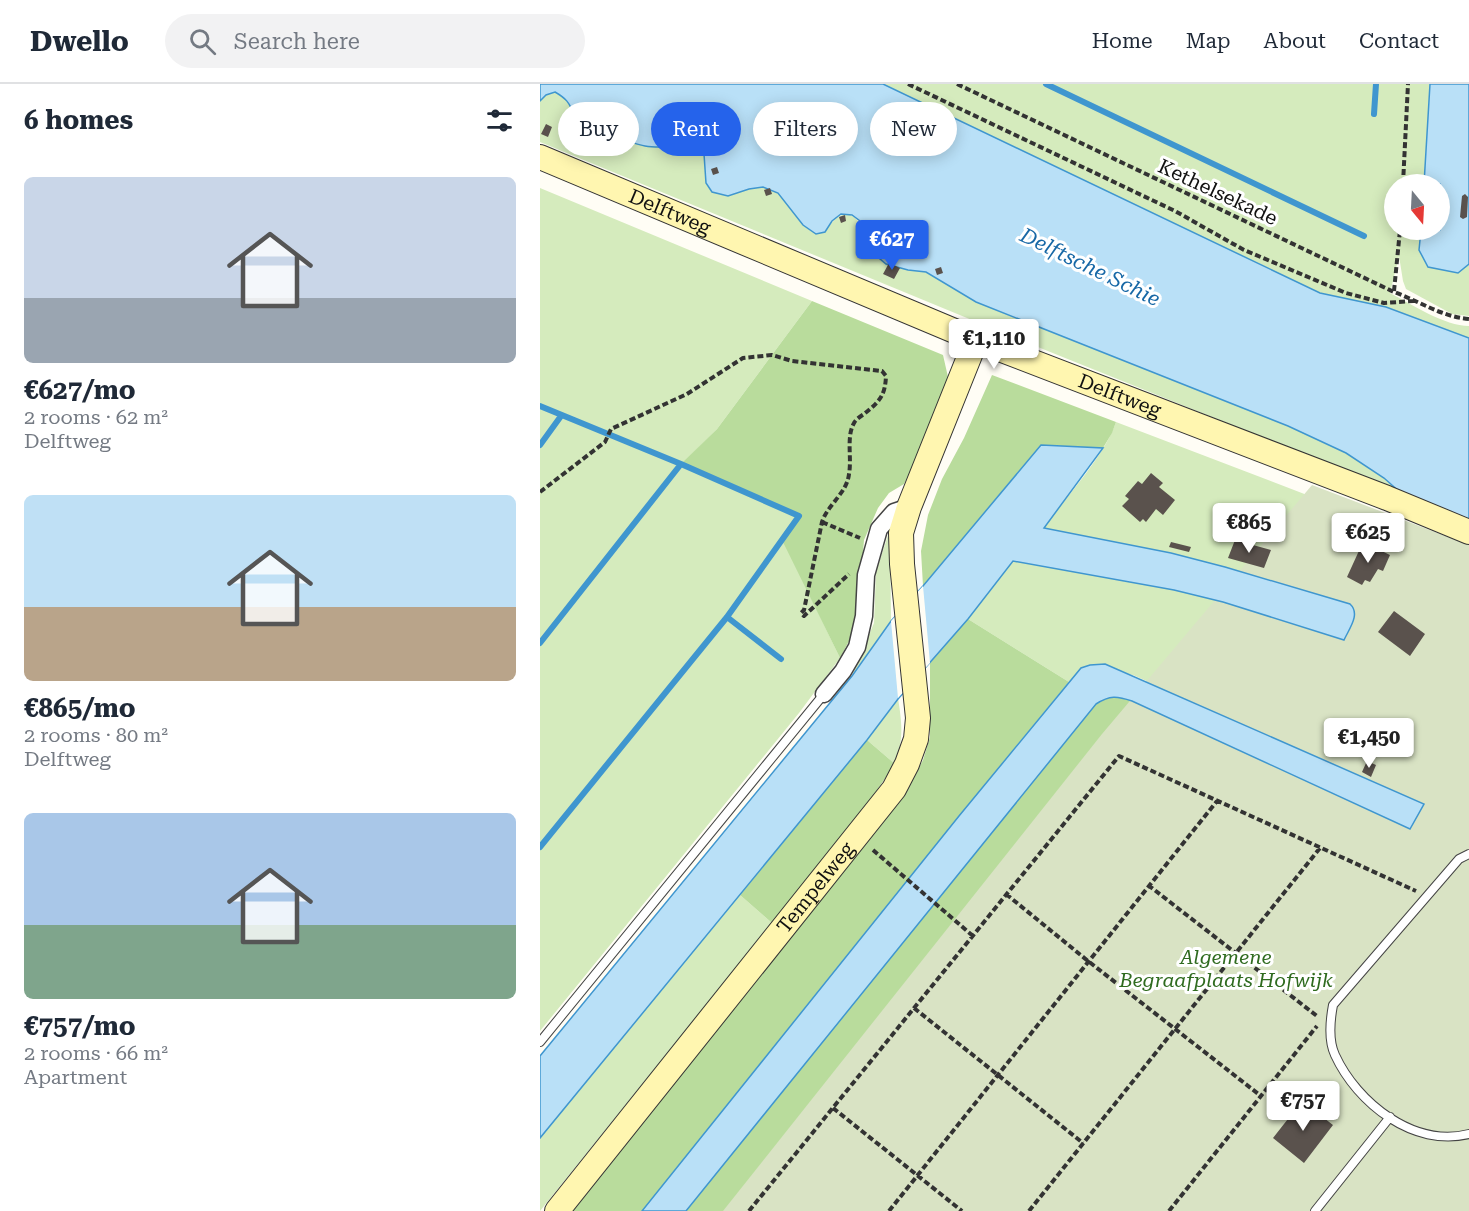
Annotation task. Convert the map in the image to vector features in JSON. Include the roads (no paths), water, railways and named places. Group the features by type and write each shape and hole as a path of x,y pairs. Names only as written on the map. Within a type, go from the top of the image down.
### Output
{"street":[{"name":"Delftweg","path":"540,157 976,340 1387,498 1469,532"},
{"name":"Tempelweg","path":"557,1211 894,789 907,764 916,739 918,718 905,601 902,533 909,507 976,340"},
{"path":"824,694 857,647 864,616 866,575 879,529 894,512 909,507"}],"lane":[{"path":"540,1042 824,694"},
{"path":"1469,854 1459,859 1333,1005 1329,1026 1334,1054 1350,1080 1371,1104 1411,1130 1436,1135 1469,1134"},
{"path":"1315,1211 1324,1207 1390,1118"}],"water":[{"name":"Delftsche Schie","path":"540,84 883,84 921,102 870,102 870,156 957,156 957,119 1320,293 1386,307 1469,338 1469,521 1401,493 1384,478 1346,453 1288,426 976,302 926,272 886,264 873,253 860,221 852,215 841,214 832,221 825,232 816,234 803,225 778,193 763,187 728,196 712,192 706,183 704,156 741,156 741,102 651,102 651,147 639,144 639,102 567,102 555,92 546,95 540,101"},
{"path":"1430,84 1469,84 1469,264 1458,273 1428,267 1419,250 1420,240 1450,240 1450,174 1425,174"},
{"path":"1041,445 1103,448 1044,528 1171,553 1350,604 1354,617 1344,640 1223,602 1174,590 1013,561 968,619 898,699 867,740 540,1138 540,1056 852,676 891,621"},
{"path":"1105,664 1424,804 1410,829 1132,701 1114,697 1101,701 1096,704 686,1211 642,1211 959,816 1081,668"}],"waterway":[{"path":"1046,84 1364,236"},
{"path":"1374,114 1376,84"},
{"path":"540,406 681,464 540,643"},
{"path":"540,445 561,416"},
{"path":"540,847 727,617 799,516 681,464"},
{"path":"727,617 781,659"}],"park label":[{"name":"Algemene Begraafplaats Hofwijk","path":"1226,968"}]}
